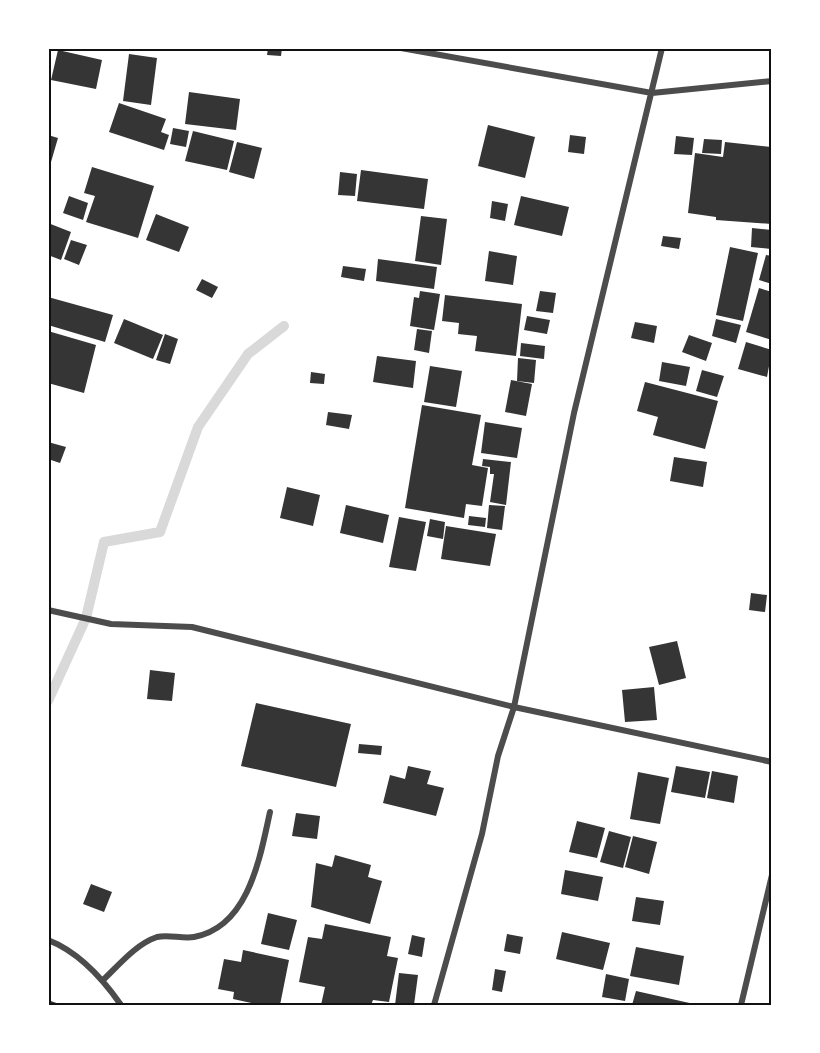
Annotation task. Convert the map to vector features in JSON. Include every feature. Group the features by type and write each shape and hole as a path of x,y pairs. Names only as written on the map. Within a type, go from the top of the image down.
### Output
{"street":[{"path":"400,48 652,93 772,81"},
{"path":"435,1005 482,834 498,756 514,707 574,413 663,48"},
{"path":"48,610 111,624 192,627 514,707 772,762"},
{"path":"104,980 132,951 158,937 194,937 225,923 250,883 259,862 270,812"},
{"path":"741,1005 772,875"},
{"path":"48,940 61,945 104,980 121,1005"}],"building":[{"path":"268,48 282,48 281,56 267,55"},
{"path":"58,50 102,60 96,89 51,80"},
{"path":"129,54 157,58 151,105 123,101"},
{"path":"189,92 240,99 236,130 185,124"},
{"path":"119,103 166,119 161,132 169,135 164,150 109,132"},
{"path":"488,125 535,137 525,178 478,166"},
{"path":"173,128 189,131 186,147 170,144"},
{"path":"193,131 234,141 227,170 185,161"},
{"path":"48,135 58,138 51,162 48,161"},
{"path":"570,135 586,137 584,154 568,152"},
{"path":"676,136 694,138 692,155 674,154"},
{"path":"704,139 722,140 721,154 702,153"},
{"path":"237,142 262,148 254,179 229,172"},
{"path":"725,142 771,147 772,224 716,220 716,217 688,213 695,153 723,157"},
{"path":"92,167 154,186 138,238 86,222 95,196 84,193"},
{"path":"361,170 428,179 424,209 357,201"},
{"path":"340,172 357,174 355,196 338,195"},
{"path":"69,196 88,203 83,220 63,213"},
{"path":"521,196 569,207 562,236 514,225"},
{"path":"492,201 508,204 505,221 490,218"},
{"path":"156,214 189,227 179,252 146,240"},
{"path":"421,216 447,219 441,265 415,261"},
{"path":"48,223 71,232 61,260 48,255"},
{"path":"752,228 772,230 771,249 751,247"},
{"path":"663,236 681,238 679,249 661,246"},
{"path":"71,240 87,245 79,265 64,259"},
{"path":"730,247 758,253 743,321 716,315"},
{"path":"489,251 517,256 513,285 485,281"},
{"path":"766,255 772,256 772,284 759,280"},
{"path":"378,259 437,267 434,289 376,281"},
{"path":"343,266 366,269 364,281 341,277"},
{"path":"202,279 218,287 212,298 196,290"},
{"path":"759,288 772,292 772,340 746,332"},
{"path":"420,291 440,294 434,330 410,326 414,297 419,298"},
{"path":"540,291 556,293 553,313 536,311"},
{"path":"445,295 522,304 516,356 475,351 477,336 458,334 459,323 442,321"},
{"path":"48,297 113,315 105,342 48,325"},
{"path":"527,316 550,320 547,334 524,330"},
{"path":"124,319 163,335 153,359 114,343"},
{"path":"716,319 741,325 736,343 712,336"},
{"path":"635,322 657,326 654,343 631,338"},
{"path":"417,329 432,331 429,353 414,350"},
{"path":"48,331 96,345 84,393 48,383"},
{"path":"165,334 178,339 170,364 156,360"},
{"path":"689,335 712,343 706,361 682,352"},
{"path":"746,342 772,350 767,377 738,369"},
{"path":"521,343 545,346 544,359 520,356"},
{"path":"377,356 416,361 413,388 373,382"},
{"path":"518,358 536,360 534,383 517,381"},
{"path":"662,362 690,367 686,386 659,381"},
{"path":"430,366 462,371 456,407 424,402"},
{"path":"702,370 724,376 717,397 696,391"},
{"path":"311,372 325,374 324,384 310,383"},
{"path":"511,380 532,384 526,416 505,412"},
{"path":"645,382 718,401 705,449 653,435 658,417 637,411"},
{"path":"422,405 481,415 472,465 488,468 482,506 466,504 464,518 405,508"},
{"path":"328,412 352,415 349,429 326,425"},
{"path":"485,422 522,428 517,458 481,453"},
{"path":"48,442 66,447 60,463 48,459"},
{"path":"674,457 707,462 703,487 670,481"},
{"path":"483,459 511,462 506,505 490,502 494,474 490,474 490,467 482,466"},
{"path":"287,487 320,495 313,526 280,518"},
{"path":"346,505 389,515 383,543 340,533"},
{"path":"489,505 505,506 502,530 487,528"},
{"path":"469,516 486,518 485,527 468,525"},
{"path":"399,517 426,522 416,571 389,567"},
{"path":"430,519 445,522 443,539 427,536"},
{"path":"446,526 496,534 490,566 441,559"},
{"path":"751,593 767,595 765,612 749,610"},
{"path":"677,641 686,678 659,685 649,647"},
{"path":"150,670 175,673 172,701 147,699"},
{"path":"654,687 657,720 625,722 622,690"},
{"path":"256,703 351,724 336,787 241,766"},
{"path":"359,744 382,746 381,755 358,753"},
{"path":"408,766 431,771 427,784 444,788 436,816 383,803 390,775 405,779"},
{"path":"676,766 710,772 705,798 671,792"},
{"path":"712,771 738,776 734,803 707,798"},
{"path":"638,772 669,778 660,824 630,819"},
{"path":"296,813 320,816 317,839 292,836"},
{"path":"577,821 605,828 597,858 569,852"},
{"path":"609,831 631,837 623,868 600,862"},
{"path":"633,836 657,842 649,874 625,867"},
{"path":"335,855 371,865 368,877 382,881 370,924 311,907 316,863 332,867"},
{"path":"565,870 603,877 598,901 561,894"},
{"path":"91,884 112,892 104,912 83,904"},
{"path":"636,897 664,901 660,925 632,921"},
{"path":"268,913 297,920 289,950 261,944"},
{"path":"325,924 391,937 387,956 398,958 389,1002 373,1000 371,1005 321,1005 325,987 299,982 308,937 322,939"},
{"path":"562,932 610,943 603,970 556,959"},
{"path":"507,934 523,937 520,954 504,951"},
{"path":"412,935 425,938 422,957 408,954"},
{"path":"636,947 684,956 679,985 630,976"},
{"path":"243,950 289,960 280,1005 261,1005 233,999 234,992 218,989 224,959 241,962"},
{"path":"495,969 506,971 502,992 492,990"},
{"path":"399,973 418,975 414,1005 395,1005"},
{"path":"606,974 629,979 625,1001 602,997"},
{"path":"636,991 694,1004 694,1005 632,1005"},
{"path":"48,1000 62,1005 48,1005"}],"waterway":[{"path":"48,701 86,618 104,542 160,532 198,427 248,354 284,326"}]}
